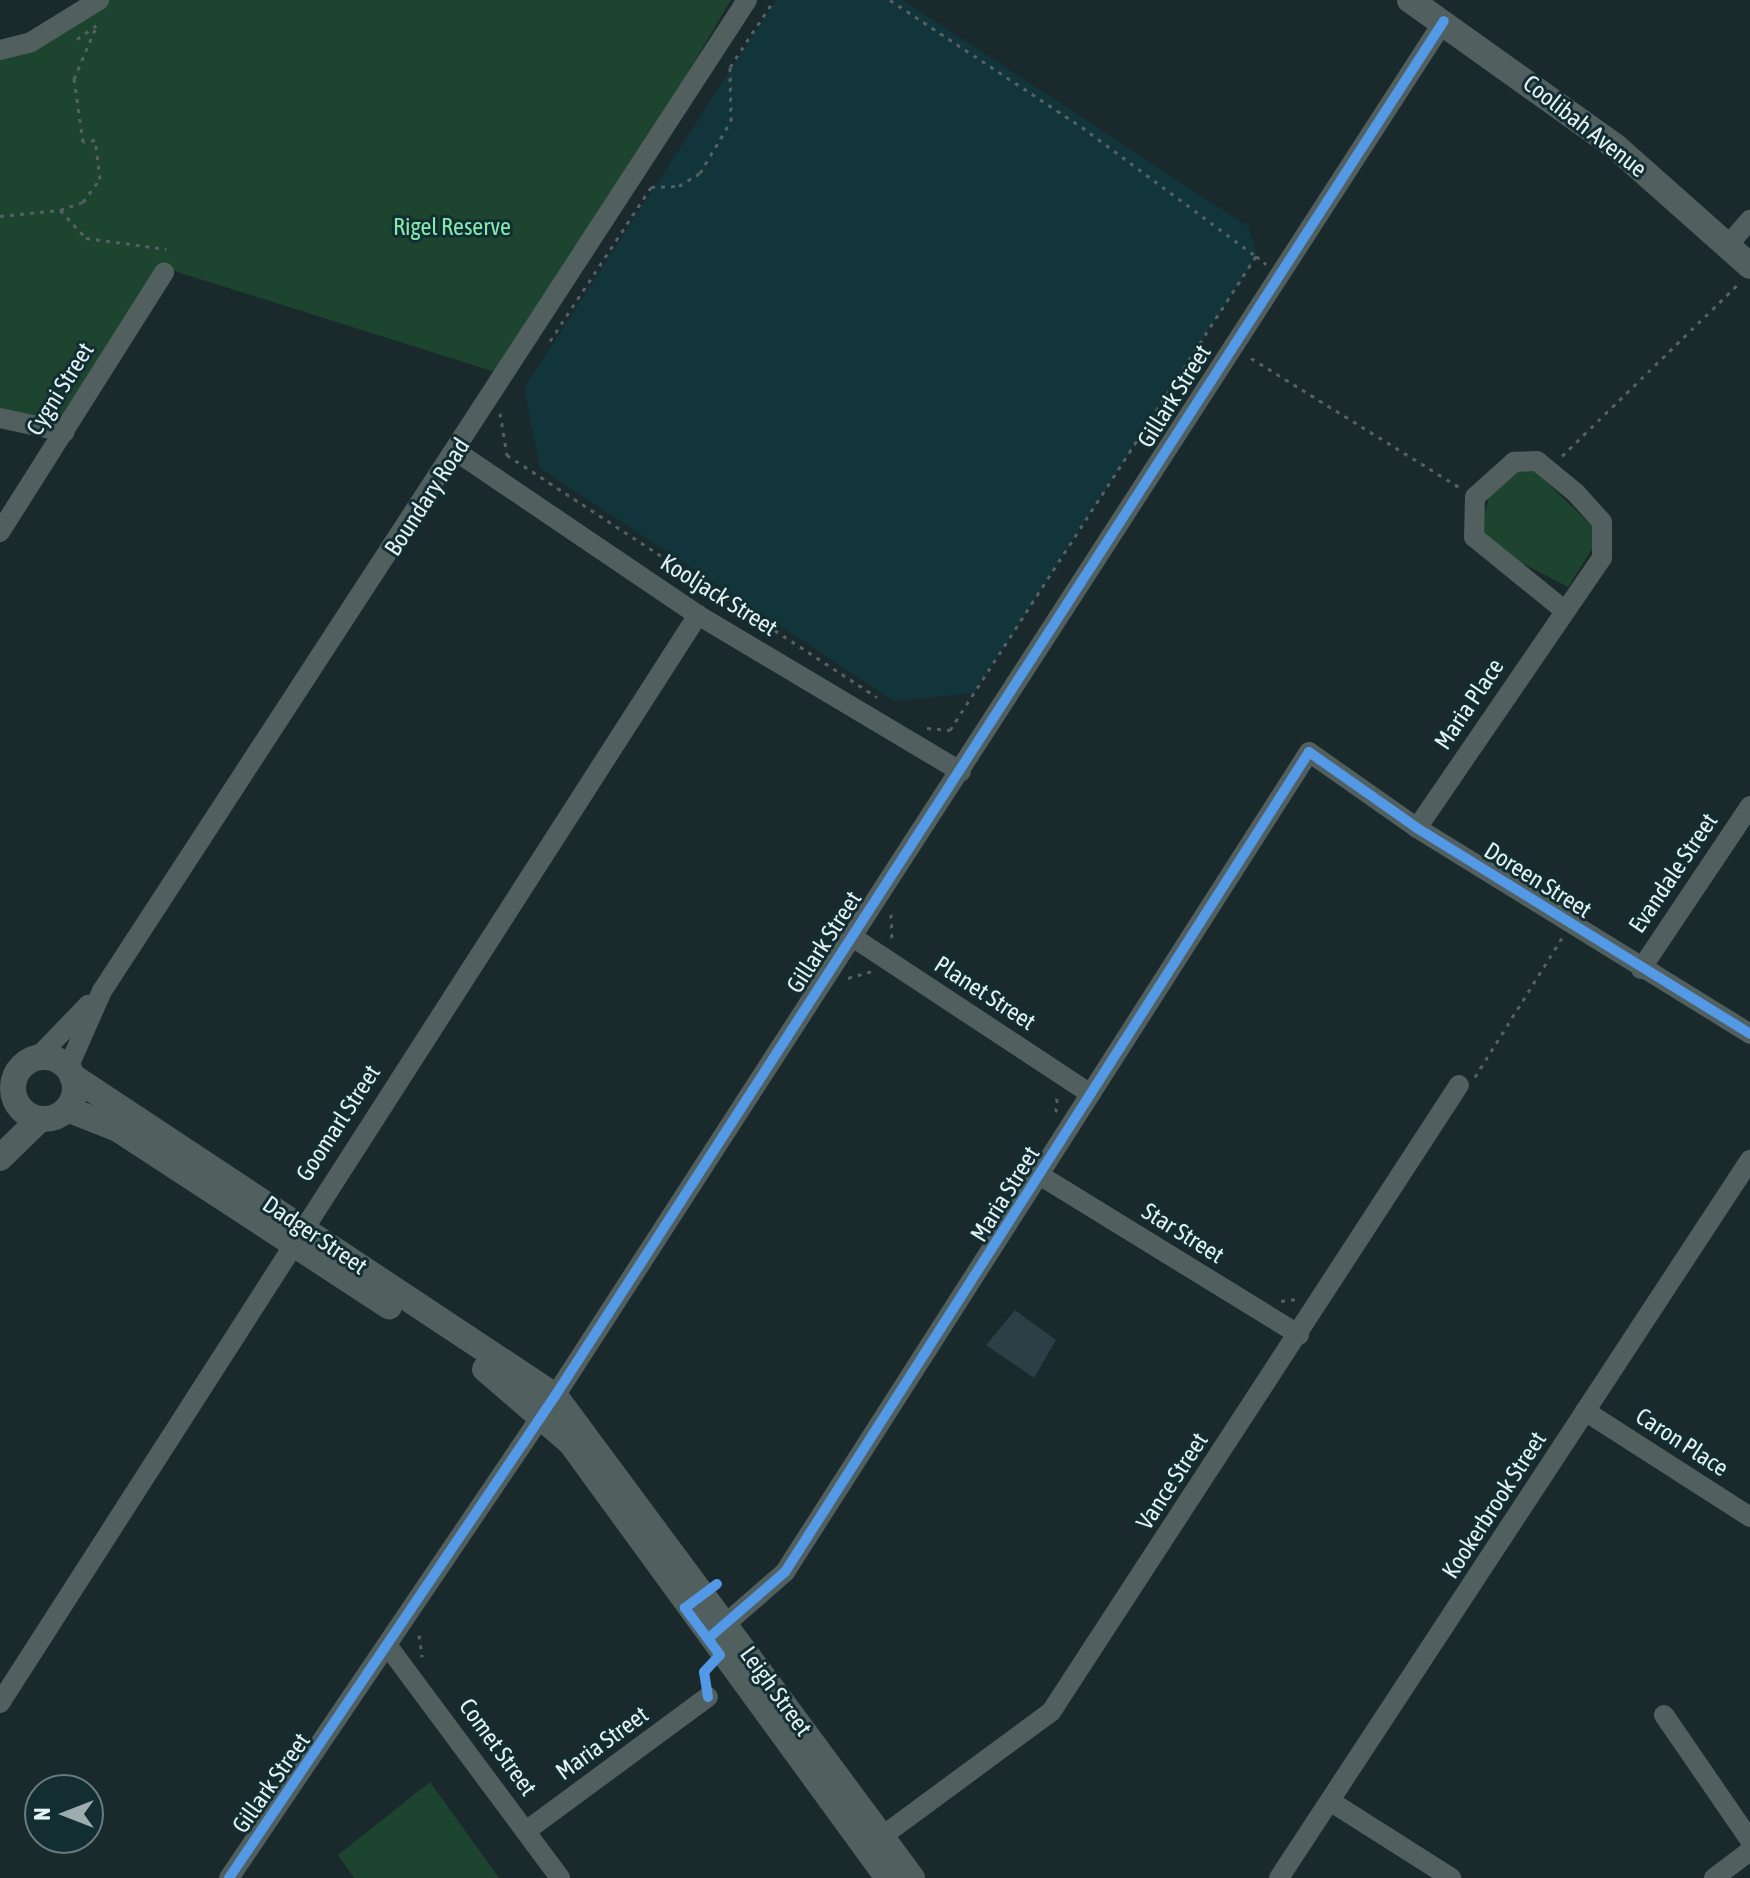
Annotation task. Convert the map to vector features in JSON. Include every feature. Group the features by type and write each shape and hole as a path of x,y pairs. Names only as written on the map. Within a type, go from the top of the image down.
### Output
{"street":[{"path":"0,50 31,42 99,0"},
{"name":"Boundary Road","path":"70,1072 102,991 457,452 747,0"},
{"name":"Coolibah Avenue","path":"1410,0 1444,21 1616,147 1729,244 1744,275"},
{"name":"Gillark Street","path":"229,1878 390,1649 550,1405 851,936 961,772 1277,274 1444,21"},
{"path":"1729,244 1750,220"},
{"name":"Cygni Street","path":"0,532 164,273"},
{"path":"0,418 64,432"},
{"name":"Kooljack Street","path":"457,452 698,615 961,772"},
{"path":"1548,470 1537,461 1514,462 1475,497 1471,526 1478,544 1565,611"},
{"name":"Maria Place","path":"1417,828 1596,569 1605,535 1594,512 1548,470"},
{"name":"Goomarl Street","path":"0,1703 298,1234 698,615"},
{"name":"Doreen Street","path":"1309,752 1417,828 1750,1034"},
{"name":"Maria Street","path":"720,1631 785,1572 1041,1176 1309,752"},
{"name":"Evandale Street","path":"1641,969 1750,806"},
{"name":"Planet Street","path":"851,936 878,964 1091,1094"},
{"name":"Boundary Road","path":"32,1060 102,991"},
{"path":"0,1067 32,1060 70,1072 67,1109 40,1119 0,1158"},
{"path":"0,1139 15,1078 32,1060"},
{"name":"Dadger Street","path":"70,1072 298,1234 550,1405"},
{"name":"Vance Street","path":"874,1842 1051,1712 1459,1085"},
{"path":"10,1098 40,1119"},
{"name":"Dadger Street","path":"67,1109 118,1129 298,1234"},
{"name":"Kookerbrook Street","path":"1279,1878 1333,1803 1585,1411 1742,1188 1750,1160"},
{"name":"Star Street","path":"1041,1176 1299,1335"},
{"name":"Leigh Street","path":"550,1405 874,1842 912,1878"},
{"name":"Caron Place","path":"1585,1411 1750,1517"},
{"name":"Comet Street","path":"390,1649 560,1878"},
{"name":"Maria Street","path":"526,1831 708,1697"},
{"path":"1664,1715 1750,1840"},
{"path":"1333,1803 1451,1878"},
{"name":"Leigh Street","path":"874,1842 888,1878"},
{"path":"1714,1878 1750,1851"}],"path":[{"path":"547,345 651,187 679,186 700,173 731,121 730,67 774,0"},
{"path":"890,0 1082,127 1277,274"},
{"path":"0,216 60,210 83,202 100,179 95,140 83,142 74,79 95,29"},
{"path":"60,210 86,238 166,249"},
{"path":"919,725 950,730 1256,256"},
{"path":"1548,470 1744,275"},
{"path":"1238,367 1246,354 1475,497"},
{"path":"508,400 500,412 507,455 880,699"},
{"path":"840,980 878,964 892,942 890,902"},
{"path":"1459,1085 1474,1077 1570,924"},
{"path":"878,964 885,978"},
{"path":"1054,1086 1056,1116 1071,1126"},
{"path":"1271,1302 1319,1302"}],"shaded area":[{"path":"776,0 903,0 1249,227 1257,256 974,693 894,701 540,468 524,388"}],"green space":[{"name":"Rigel Reserve","path":"99,0 731,0 508,376 165,268 64,432 0,416 0,50"},
{"path":"1533,469 1592,526 1592,549 1568,587 1505,554 1481,529 1491,489 1514,471"},
{"path":"430,1782 499,1878 354,1878 338,1855"}],"building":[{"path":"1015,1310 1056,1340 1034,1378 986,1345"}],"cycle path":[{"path":"229,1878 555,1396 1444,21"},
{"path":"711,1636 785,1572 1309,752 1417,828 1750,1034"},
{"path":"708,1697 704,1672 720,1655 685,1608 717,1584"}]}
